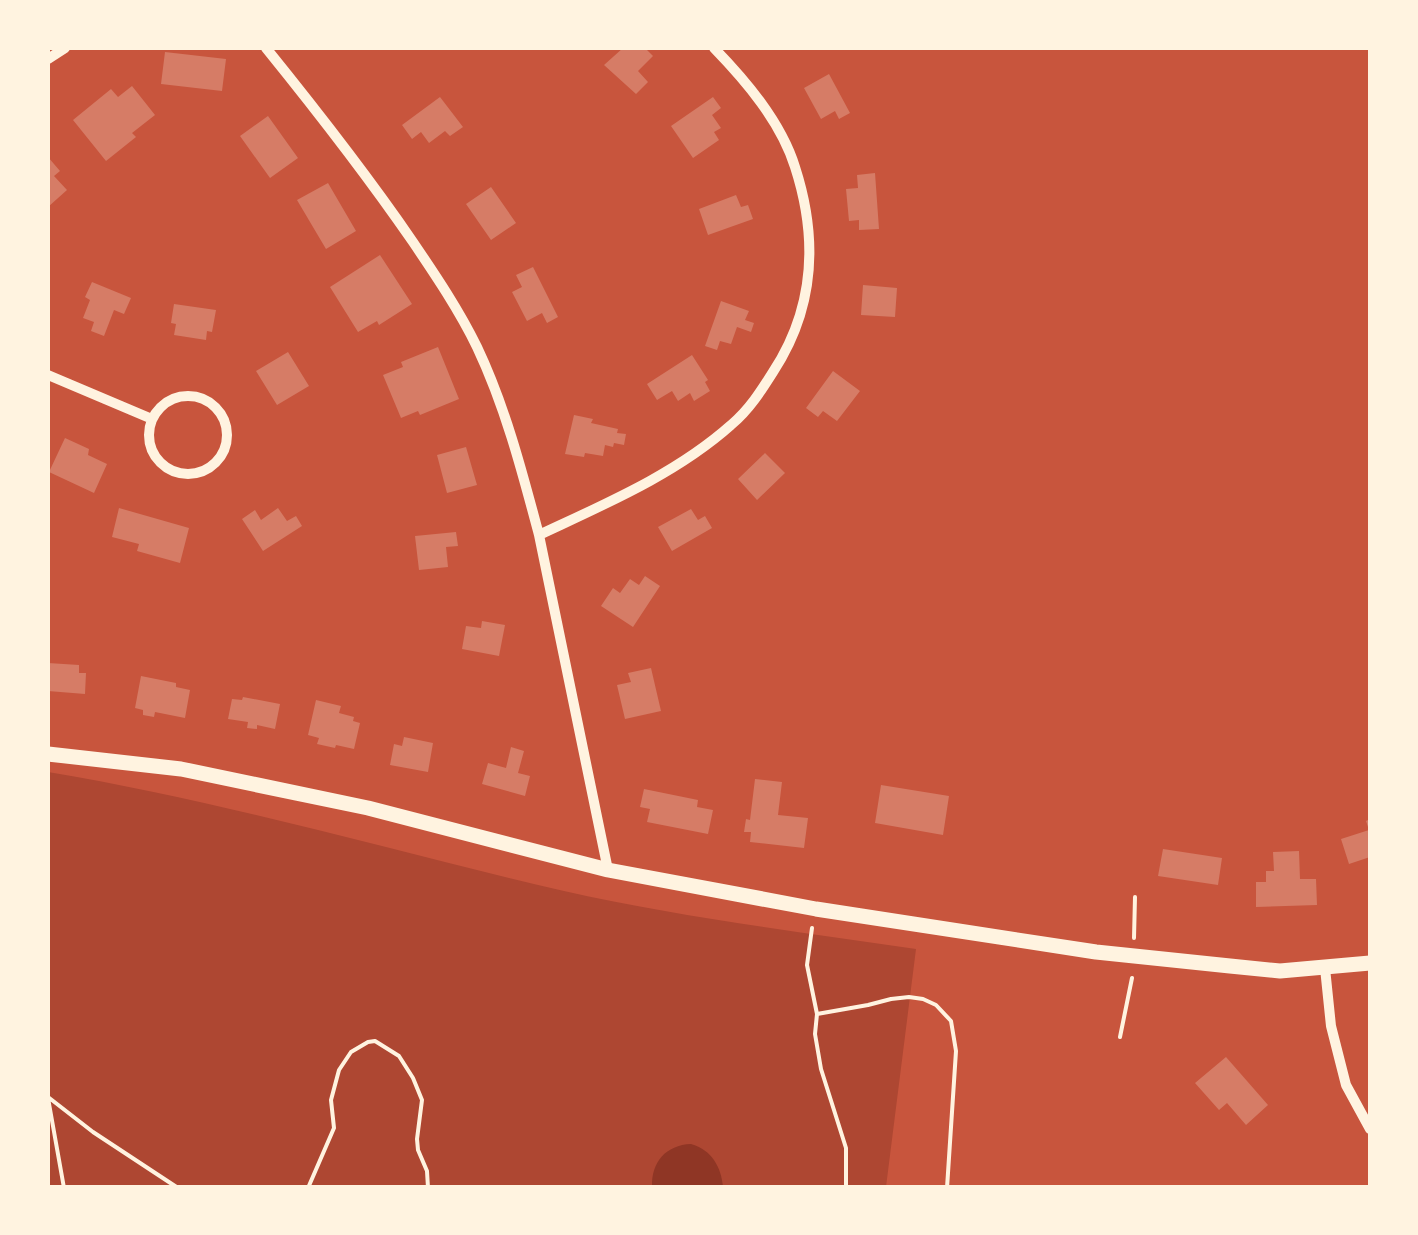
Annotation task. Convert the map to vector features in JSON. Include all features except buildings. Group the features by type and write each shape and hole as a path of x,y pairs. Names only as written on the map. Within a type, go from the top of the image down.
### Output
{"street":[{"path":"48,59 64,48"},
{"path":"266,48 378,190 452,302 496,392 539,535 608,870"},
{"path":"539,535 672,468 731,426 753,403 778,364 802,314 810,260 794,164 764,108 714,48"},
{"path":"48,375 152,420"},
{"path":"176,397 204,398 226,423 228,437 224,450 206,470 193,474 172,471 153,453 148,433 152,420 164,403 176,397"},
{"path":"48,754 181,768 368,808 608,870 816,909 1096,952 1280,971 1370,964"},
{"path":"1325,968 1331,1026 1346,1085 1370,1130"}],"path":[{"path":"816,909 807,965 817,1014 818,1052 846,1148 846,1188"},
{"path":"817,1014 909,997 936,1006 951,1021 956,1051 947,1188"},
{"path":"308,1188 334,1128 330,1100 339,1070 352,1052 368,1042 399,1056 413,1078 422,1100 417,1138 428,1188"},
{"path":"48,1098 64,1188"},
{"path":"48,1098 178,1188"}],"shaded area":[{"path":"48,772 242,812 608,900 916,949 886,1187 48,1187"},
{"path":"691,1144 705,1150 714,1160 723,1187 652,1187 654,1170 662,1156"}]}
